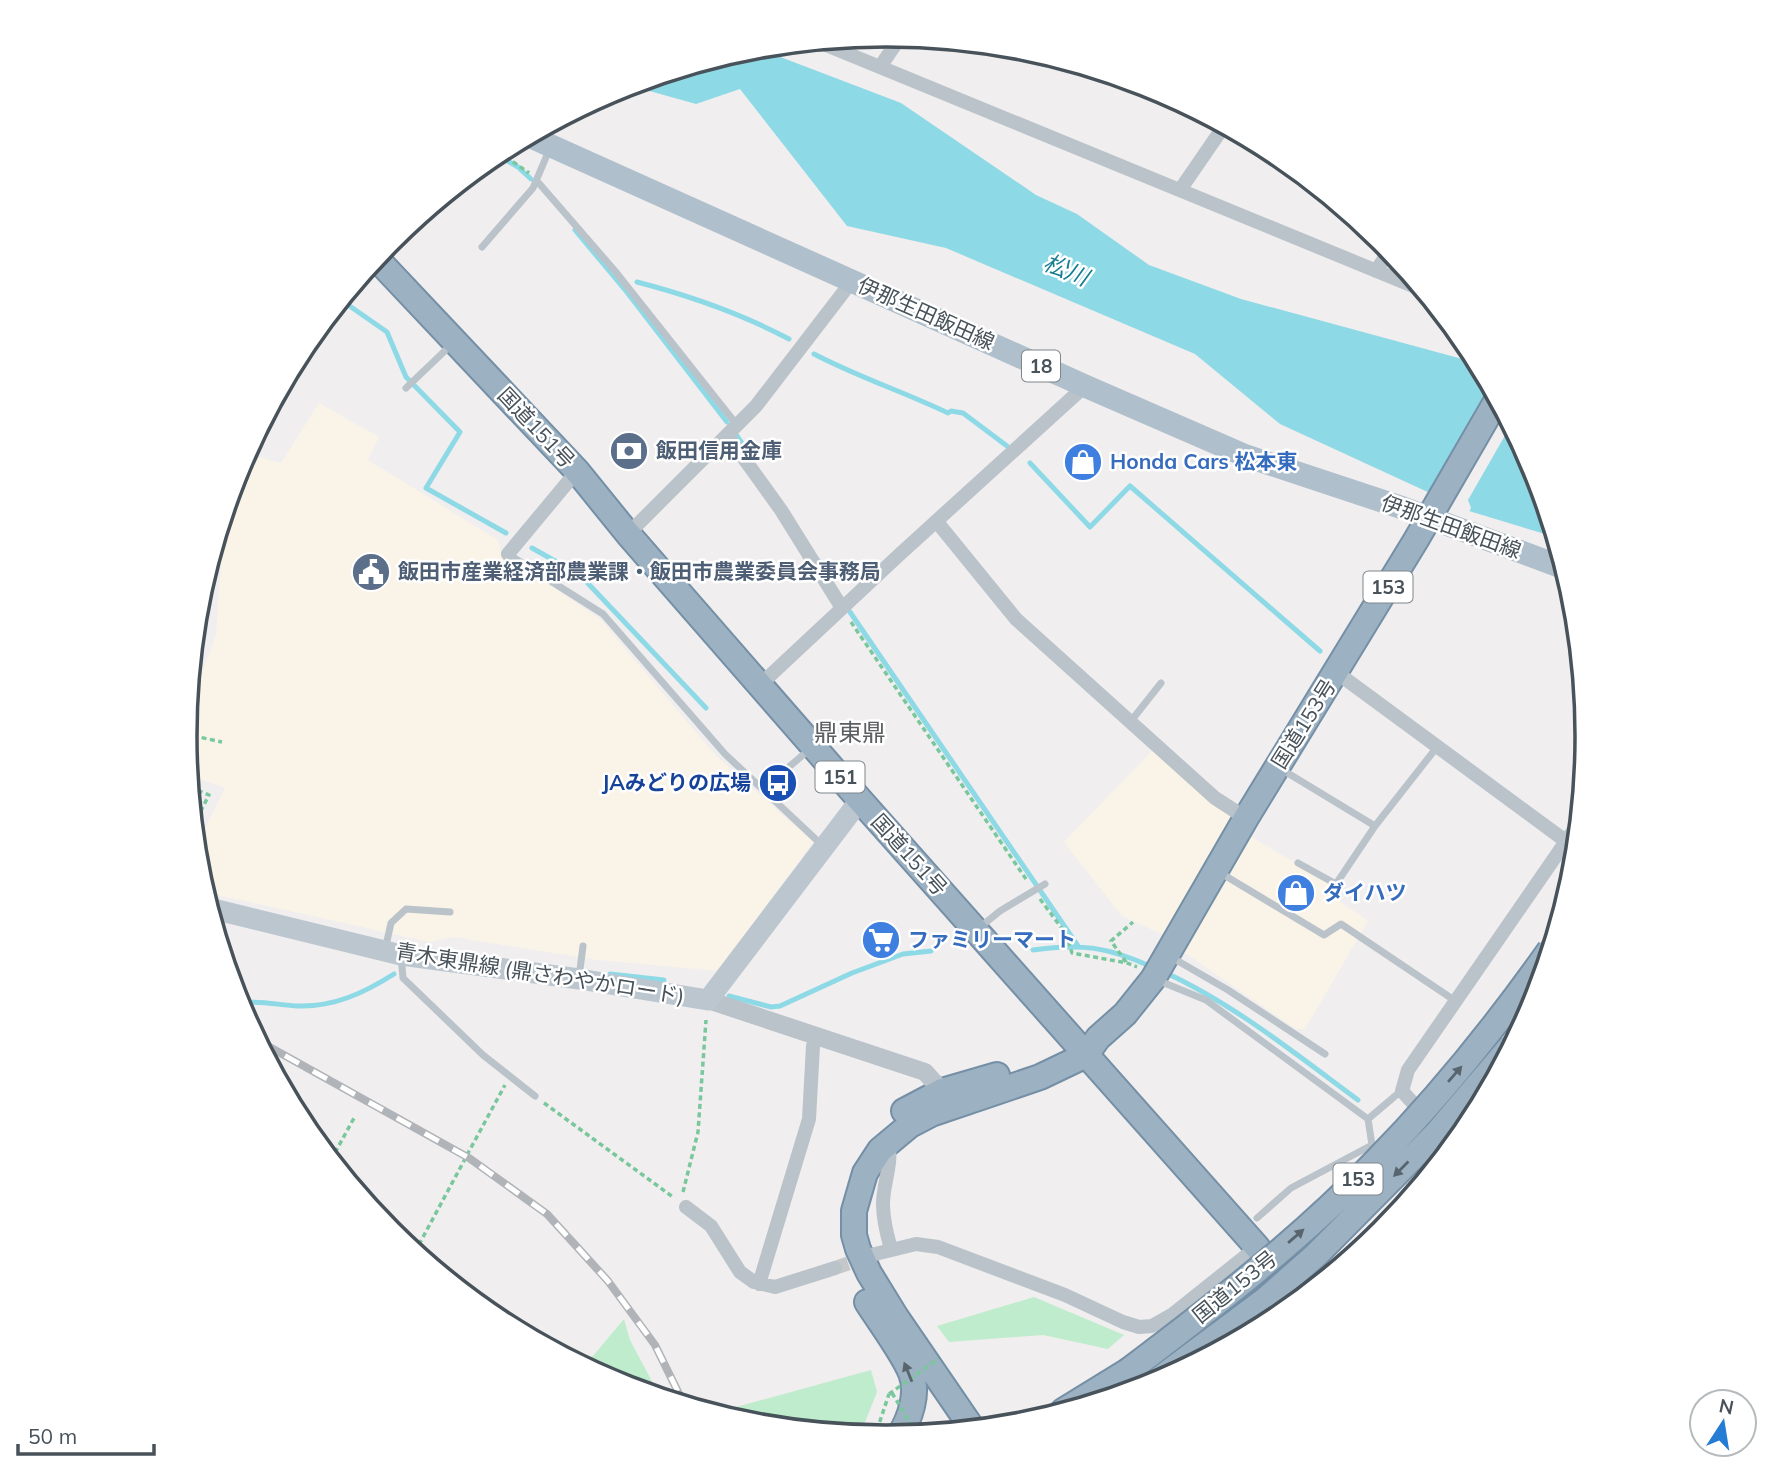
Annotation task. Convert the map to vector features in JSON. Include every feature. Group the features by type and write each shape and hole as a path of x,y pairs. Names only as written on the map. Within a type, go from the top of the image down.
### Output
{"highway":[{"name":"国道151号","path":"383,266 577,471 628,534 859,800 976,931 1087,1045 1257,1247 1291,1293"},
{"name":"国道153号","path":"1087,1045 1125,1014 1156,968 1434,510 1492,409"},
{"name":"国道153号","path":"1094,1392 1128,1371 1224,1299 1375,1163 1471,1056 1531,975"},
{"name":"153","path":"905,1424 914,1397 911,1374 865,1299 848,1255 844,1226 846,1199 862,1156 888,1123 909,1107 942,1091 1087,1045"},
{"name":"153","path":"966,1420 869,1273 858,1249 853,1224 856,1198 871,1161 888,1142 910,1125 932,1114 1040,1077 1087,1045"},
{"name":"国道153号","path":"1197,1351 1266,1299 1316,1255 1437,1133 1482,1080"}],"main road":[{"name":"伊那生田飯田線","path":"540,141 1246,456 1434,510 1552,563"},
{"name":"青木東鼎線 (鼎さわやかロード)","path":"220,911 393,953 708,1000 859,800"}],"street":[{"path":"880,67 893,47"},
{"path":"837,49 1404,282"},
{"path":"1180,190 1219,134"},
{"path":"1376,271 1383,260"},
{"path":"628,534 755,406 852,281"},
{"path":"760,685 1085,386"},
{"path":"732,430 842,608"},
{"path":"508,554 577,471"},
{"path":"937,522 1016,619 1215,798 1246,818"},
{"path":"1336,672 1438,747 1568,830"},
{"path":"1445,1138 1402,1091 1408,1070 1454,1000 1566,845"},
{"path":"708,1000 925,1072 942,1091"},
{"path":"759,1284 809,1119 813,1046 817,1037"},
{"path":"888,1142 891,1156 883,1203 891,1249"},
{"path":"684,1205 711,1226 740,1272 759,1284 775,1287 835,1268"},
{"path":"871,1255 916,1244 938,1247 1065,1295 1139,1327 1152,1326 1172,1314 1257,1247"}],"lane":[{"path":"482,247 533,188 551,146"},
{"path":"537,181 615,271 732,430"},
{"path":"406,388 455,341"},
{"path":"508,554 603,614 724,754 824,847"},
{"path":"1131,721 1161,683"},
{"path":"763,789 813,746"},
{"path":"1298,863 1336,884 1375,826 1438,747"},
{"path":"1277,767 1375,826"},
{"path":"1216,871 1324,935 1341,924 1454,1000"},
{"path":"976,931 1000,911 1045,884"},
{"path":"450,912 406,909 391,923 393,953 403,978 483,1055 535,1096"},
{"path":"579,979 583,946"},
{"path":"1156,968 1228,990 1325,1054"},
{"path":"1156,968 1206,1000 1368,1119 1372,1145 1291,1188 1257,1218"},
{"path":"1368,1119 1402,1091"}],"path":[{"path":"510,159 537,181"},
{"path":"842,608 1066,934 1072,953 1156,968"},
{"path":"197,737 222,742"},
{"path":"200,791 209,795 202,809"},
{"path":"1126,962 1111,941 1133,922"},
{"path":"535,1096 684,1205 698,1132 708,1000"},
{"path":"420,1243 510,1077"},
{"path":"336,1150 354,1118"},
{"path":"878,1425 889,1394 938,1359"},
{"path":"892,1392 911,1424"}],"shaded area":[{"path":"319,403 379,437 368,460 498,540 501,552 600,619 715,755 813,842 718,971 598,960 454,937 429,942 216,895 204,831 225,788 199,779 197,736 200,677 216,635 222,556 250,472 257,457 281,463"},
{"path":"1154,749 1234,820 1166,936 1122,916 1064,842"},
{"path":"1248,835 1340,889 1336,899 1368,921 1305,1029 1296,1029 1182,951"}],"green space":[{"path":"1034,1297 1124,1335 1108,1349 1043,1335 949,1342 937,1326"},
{"path":"624,1319 630,1340 653,1384 589,1358"},
{"path":"871,1370 877,1392 862,1424 796,1419 734,1408"}],"water":[{"name":"松川","path":"778,56 901,103 1036,195 1077,214 1149,265 1241,299 1463,359 1504,431 1544,534 1469,511 1280,424 1195,354 946,248 847,226 740,89 696,104 648,90 708,71"}],"pier":[{"path":"1484,396 1506,435 1468,500 1471,508 1468,514 1428,496"}],"waterway":[{"path":"507,161 531,179"},
{"path":"575,230 626,291 727,422"},
{"path":"637,282 715,306 789,339"},
{"path":"349,306 387,332 406,377 460,432 426,488 506,533"},
{"path":"814,354 948,413 963,413 1007,446"},
{"path":"737,436 747,451"},
{"path":"1030,463 1090,527 1130,486 1320,651"},
{"path":"532,548 580,575 706,708"},
{"path":"850,612 1078,946"},
{"path":"1033,950 1094,948 1152,967"},
{"path":"729,996 771,1007 780,1006 852,973 903,954 931,951"},
{"path":"1164,972 1240,1015 1358,1100"},
{"path":"251,1002 298,1006 324,1004 360,993 394,974"},
{"path":"610,974 664,980"}],"tunnel":[{"path":"835,1268 867,1257"}],"railway":[{"path":"272,1048 469,1158 547,1214 608,1281 655,1345 678,1392"}],"place":[{"name":"飯田信用金庫","path":"629,451"},
{"name":"Honda Cars 松本東","path":"1083,462"},
{"name":"飯田市産業経済部農業課・飯田市農業委員会事務局","path":"371,572"},
{"name":"JAみどりの広場","path":"778,783"},
{"name":"ダイハツ","path":"1296,893"},
{"name":"ファミリーマート","path":"881,940"}],"district":[{"name":"鼎東鼎","path":"850,733"}]}
